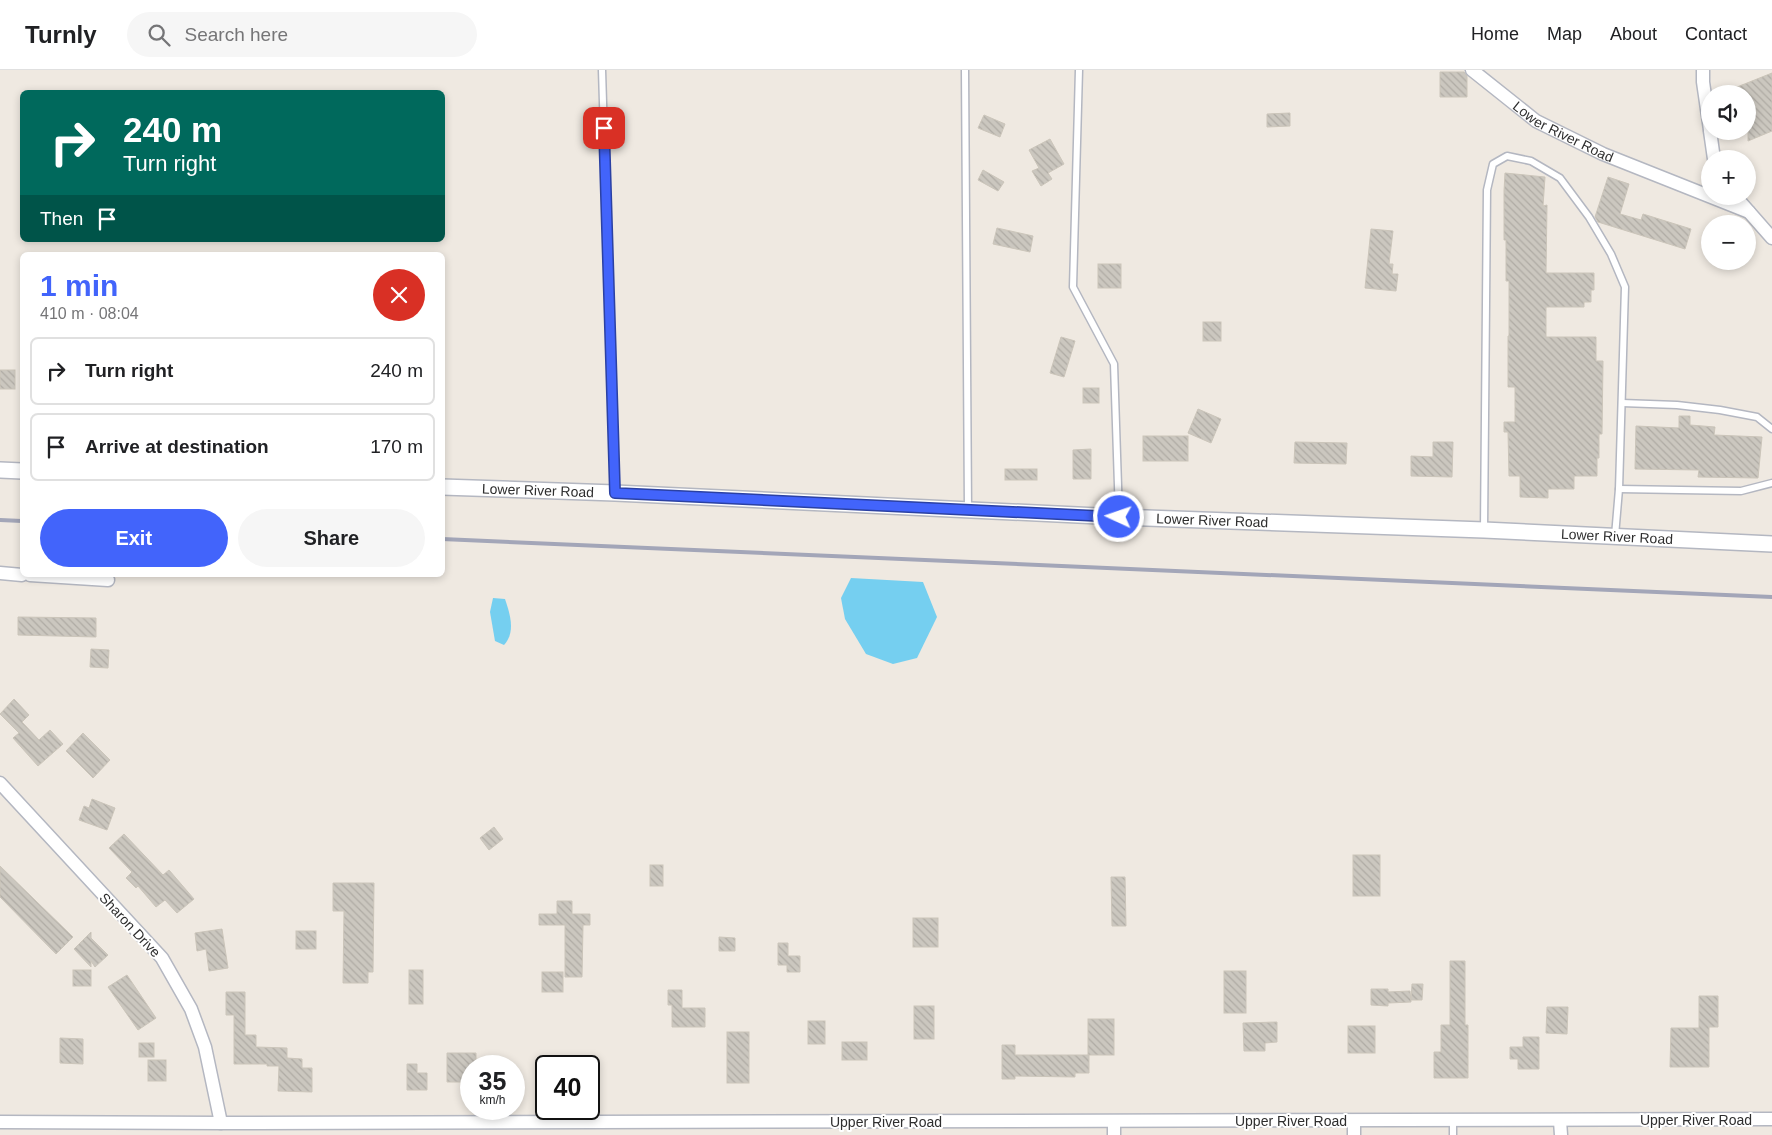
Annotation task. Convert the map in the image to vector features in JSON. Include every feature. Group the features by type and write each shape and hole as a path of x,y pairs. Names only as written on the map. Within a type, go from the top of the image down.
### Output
{"street":[{"name":"Lower River Road","path":"1472,70 1536,121 1602,154 1749,212"},
{"path":"1703,70 1703,85"},
{"name":"Lower River Road","path":"1742,205 1772,238"},
{"path":"0,470 20,471"},
{"name":"Lower River Road","path":"445,487 615,493 1119,517 1484,530 1772,544"},
{"path":"0,573 20,574"},
{"path":"61,577 108,580"},
{"name":"Sharon Drive","path":"0,783 162,958 191,1009 205,1047 221,1123"},
{"name":"Upper River Road","path":"0,1122 1114,1122 1772,1119"},
{"path":"1560,1120 1560,1135"},
{"path":"1354,1121 1354,1135"},
{"path":"1114,1122 1114,1135"}],"lane":[{"path":"602,70 615,493"},
{"path":"965,70 968,510"},
{"path":"1079,70 1073,286 1114,364 1119,517"},
{"path":"1484,530 1487,190 1493,164 1507,156 1532,161 1560,178 1589,217 1611,254 1625,287 1619,490 1615,537"},
{"path":"1622,403 1677,404 1720,410 1757,417 1772,429"},
{"path":"1619,490 1741,491 1772,483"},
{"path":"1453,1121 1453,1135"}],"water":[{"path":"851,578 923,582 937,617 917,658 893,664 866,654 845,619 841,598"},
{"path":"493,598 505,599 509,611 511,629 508,640 504,645 495,641 490,612"}],"building":[{"path":"1440,72 1464,72 1467,76 1467,97 1440,97"},
{"path":"1772,73 1772,131 1756,138 1756,85 1742,85"},
{"path":"1290,113 1290,126 1267,127 1267,114"},
{"path":"984,115 1005,124 1000,137 978,128"},
{"path":"1050,139 1064,164 1048,173 1052,179 1041,186 1032,171 1039,168 1029,150"},
{"path":"983,170 1004,182 998,191 978,180"},
{"path":"1505,173 1545,177 1543,206 1547,205 1546,273 1594,273 1594,290 1591,290 1591,302 1584,302 1584,307 1546,307 1546,337 1596,337 1596,361 1603,361 1602,434 1599,434 1597,476 1574,476 1574,489 1548,489 1548,498 1520,497 1520,476 1509,476 1508,432 1504,432 1504,422 1515,422 1515,387 1508,387 1509,281 1506,281 1506,240 1504,240"},
{"path":"1608,177 1629,184 1620,214 1641,220 1643,214 1691,229 1685,249 1598,222 1595,217"},
{"path":"997,228 1033,236 1030,252 993,244"},
{"path":"1371,229 1393,231 1389,264 1393,264 1392,274 1398,274 1396,291 1365,288"},
{"path":"1098,264 1121,264 1121,288 1098,288"},
{"path":"1203,322 1221,322 1221,341 1203,341"},
{"path":"1061,337 1075,341 1064,377 1050,373"},
{"path":"0,370 15,370 15,389 0,389"},
{"path":"1083,388 1099,388 1099,403 1083,403"},
{"path":"1198,409 1221,419 1211,443 1188,433"},
{"path":"1679,416 1690,416 1690,425 1715,427 1714,435 1762,437 1758,478 1698,477 1699,470 1635,469 1636,426 1679,428"},
{"path":"1143,436 1188,436 1188,461 1143,461"},
{"path":"1295,442 1347,443 1346,464 1294,463"},
{"path":"1433,442 1453,442 1452,477 1411,476 1411,456 1433,457"},
{"path":"1091,449 1091,479 1073,479 1073,450"},
{"path":"1005,469 1037,469 1037,480 1005,480"},
{"path":"18,617 96,618 96,637 18,635"},
{"path":"91,649 109,650 108,668 90,667"},
{"path":"14,699 29,715 22,722 39,740 50,730 63,744 38,766 13,738 19,733 0,714"},
{"path":"83,733 110,760 93,778 66,751"},
{"path":"92,799 115,808 107,830 79,820 84,806 89,808"},
{"path":"494,827 503,839 489,850 480,838"},
{"path":"124,834 163,875 169,870 194,899 177,913 165,900 156,907 138,886 136,888 126,878 132,872 109,848"},
{"path":"1353,855 1380,855 1380,896 1353,896"},
{"path":"650,865 663,865 663,886 650,886"},
{"path":"0,866 73,937 56,954 0,897"},
{"path":"1111,877 1125,877 1126,926 1112,926"},
{"path":"333,883 374,883 373,972 368,972 368,983 343,983 344,911 333,911"},
{"path":"557,901 572,901 572,914 590,914 590,925 583,925 582,977 565,977 565,925 539,925 539,914 557,914"},
{"path":"913,918 938,918 938,947 913,947"},
{"path":"222,929 228,968 209,971 206,949 197,951 195,933"},
{"path":"296,931 316,931 316,949 296,949"},
{"path":"91,932 91,938 108,955 95,967 91,961 91,967 74,949"},
{"path":"719,937 735,938 735,951 719,951"},
{"path":"778,943 788,943 788,956 800,956 800,972 787,972 787,965 778,965"},
{"path":"1450,961 1465,961 1465,1025 1468,1025 1468,1078 1434,1078 1434,1052 1441,1052 1441,1025 1450,1025"},
{"path":"73,970 91,970 91,986 73,986"},
{"path":"409,970 423,970 423,1004 409,1004"},
{"path":"1224,971 1246,971 1246,1013 1224,1013"},
{"path":"542,972 563,972 563,992 542,992"},
{"path":"127,975 156,1018 138,1030 108,987"},
{"path":"1412,984 1423,984 1422,1000 1411,1000"},
{"path":"1371,989 1388,989 1388,992 1410,991 1411,1002 1388,1003 1388,1006 1371,1005"},
{"path":"668,990 682,990 682,1008 705,1008 705,1027 672,1027 672,1005 668,1005"},
{"path":"226,992 245,992 245,1035 256,1035 256,1047 287,1048 287,1058 302,1059 302,1068 312,1068 312,1092 278,1091 279,1066 234,1064 234,1015 226,1015"},
{"path":"1699,996 1718,996 1718,1027 1709,1027 1709,1067 1670,1067 1671,1028 1699,1028"},
{"path":"914,1006 934,1006 934,1039 914,1039"},
{"path":"1547,1007 1568,1007 1567,1034 1546,1033"},
{"path":"1088,1019 1114,1019 1114,1055 1088,1055"},
{"path":"808,1021 825,1021 825,1044 808,1044"},
{"path":"1277,1022 1277,1042 1265,1043 1265,1051 1244,1051 1243,1023"},
{"path":"1348,1026 1375,1026 1375,1053 1348,1053"},
{"path":"727,1032 749,1032 749,1083 727,1083"},
{"path":"1523,1037 1539,1037 1539,1069 1518,1069 1518,1059 1510,1059 1510,1047 1523,1047"},
{"path":"60,1038 83,1039 83,1064 60,1063"},
{"path":"842,1042 867,1042 867,1060 842,1060"},
{"path":"139,1043 154,1043 154,1057 139,1057"},
{"path":"1002,1045 1015,1045 1015,1055 1089,1055 1089,1073 1075,1073 1075,1077 1015,1076 1015,1079 1002,1079"},
{"path":"447,1053 476,1053 476,1055 460,1055 460,1082 447,1082"},
{"path":"148,1060 166,1060 166,1081 148,1081"},
{"path":"407,1064 417,1064 417,1073 427,1073 427,1090 407,1090"}],"railway":[{"path":"0,520 20,521"},
{"path":"445,539 1772,597"}],"route":[{"path":"604,128 615,493 1119,517"}]}
